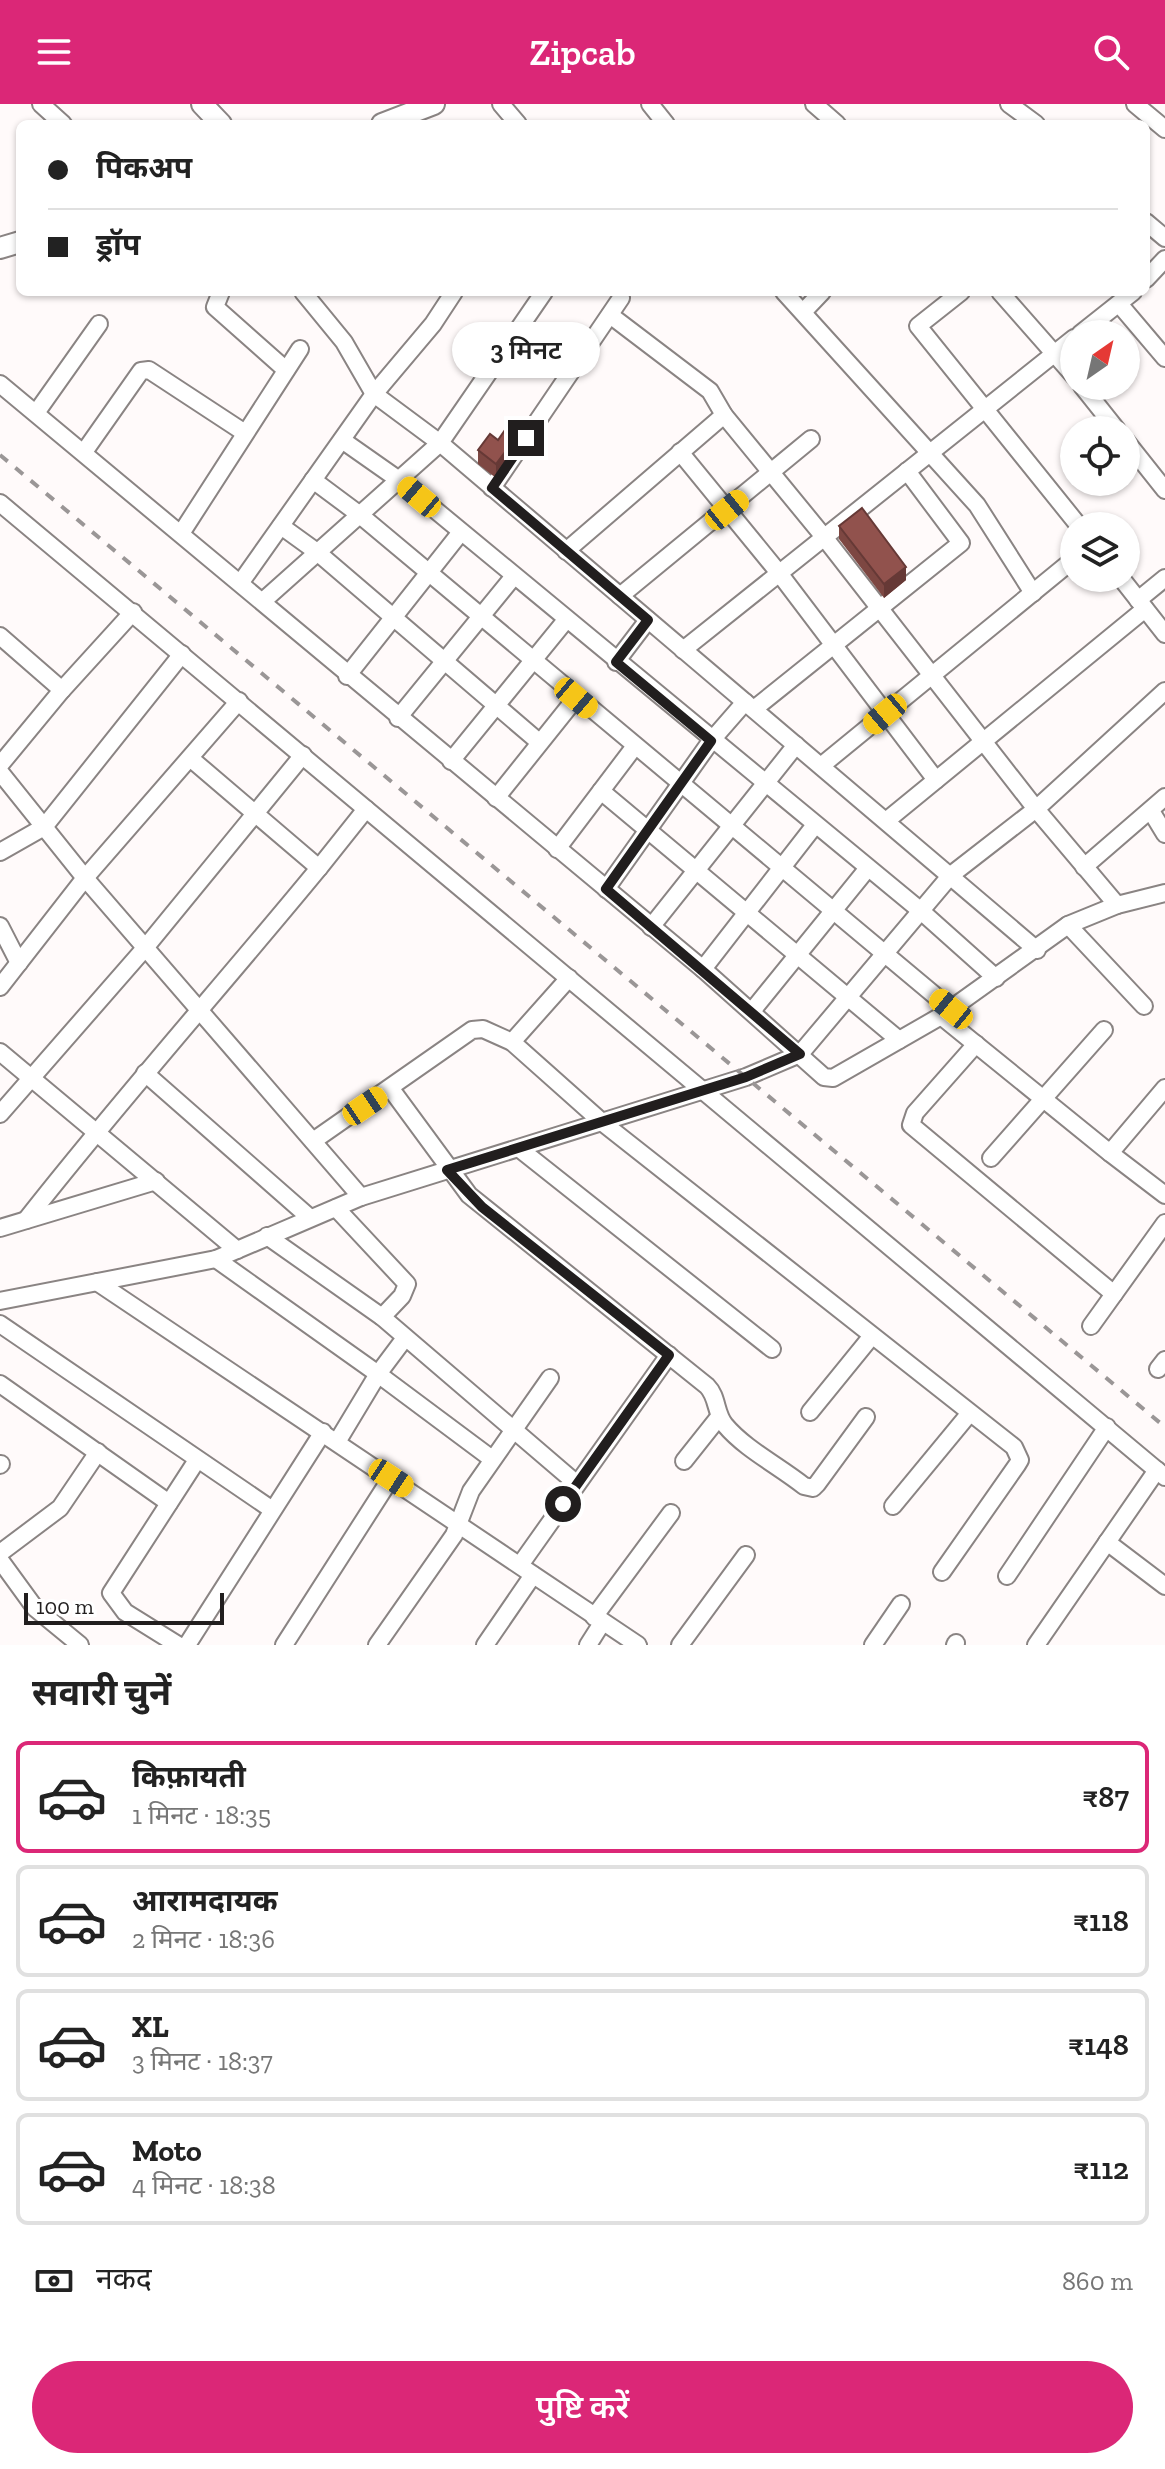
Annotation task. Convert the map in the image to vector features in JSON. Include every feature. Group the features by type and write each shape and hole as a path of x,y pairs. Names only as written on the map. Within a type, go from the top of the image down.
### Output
{"street":[{"path":"41,104 59,120"},
{"path":"202,104 217,120"},
{"path":"392,120 434,104"},
{"path":"501,104 515,120"},
{"path":"650,104 663,120"},
{"path":"814,104 832,120"},
{"path":"1009,104 1031,120"},
{"path":"1135,104 1165,129"},
{"path":"1150,275 1165,259"},
{"path":"219,296 215,307 286,370"},
{"path":"306,296 344,342 374,394 440,443 1037,950"},
{"path":"241,582 374,394 433,324 451,296"},
{"path":"263,601 440,443 541,296"},
{"path":"788,296 932,451 977,505 1033,593"},
{"path":"803,312 818,296"},
{"path":"956,296 918,326 1068,512"},
{"path":"1004,296 1060,358"},
{"path":"1099,320 1129,296"},
{"path":"492,488 621,298"},
{"path":"1120,305 1165,358"},
{"path":"610,315 710,391 724,415 824,537 1036,809 1117,905"},
{"path":"36,413 99,324"},
{"path":"683,650 1060,348"},
{"path":"182,532 300,349"},
{"path":"84,452 141,371 149,370 245,433"},
{"path":"0,384 182,532 347,676 703,969 820,1074 833,1078 946,1012 1068,925 1117,905 1165,893"},
{"path":"1093,400 1106,416"},
{"path":"566,551 724,415"},
{"path":"620,596 811,439"},
{"path":"342,440 399,480 711,741 921,911 996,978"},
{"path":"680,452 779,573 936,780"},
{"path":"1140,459 1165,490"},
{"path":"606,889 711,741 749,706 833,645 961,543 907,471"},
{"path":"313,480 360,515 884,953 976,1044 1165,1195"},
{"path":"0,503 1161,1473 1107,1542 1036,1645"},
{"path":"281,526 317,552 539,742"},
{"path":"347,676 461,532"},
{"path":"821,766 1060,571"},
{"path":"398,718 514,576"},
{"path":"886,821 1142,604 1165,578"},
{"path":"1132,592 1165,634"},
{"path":"0,765 62,690 133,612"},
{"path":"451,761 566,620"},
{"path":"616,662 648,620"},
{"path":"0,636 62,690"},
{"path":"0,852 44,827 182,654"},
{"path":"0,1301 216,1259 361,1197 521,1150 702,1091 800,1054 951,875 1036,809 1165,691"},
{"path":"496,798 576,698"},
{"path":"0,987 85,878 239,701"},
{"path":"651,927 796,745"},
{"path":"557,849 635,746"},
{"path":"0,1114 145,948 303,755"},
{"path":"190,758 319,868"},
{"path":"0,772 85,878 361,1197"},
{"path":"601,791 899,1040"},
{"path":"1084,867 1165,797"},
{"path":"26,1220 96,1129 202,1011 366,809"},
{"path":"1151,811 1165,834"},
{"path":"703,969 815,825"},
{"path":"752,1011 868,868"},
{"path":"1068,925 1144,1006"},
{"path":"0,926 19,963"},
{"path":"512,1042 569,978"},
{"path":"313,1141 472,1030 483,1029 512,1042 603,1123 1014,1447 1020,1460 942,1572"},
{"path":"991,1158 1104,1030"},
{"path":"976,1044 915,1113 911,1125 914,1131 1114,1294"},
{"path":"0,1052 96,1129 237,1250"},
{"path":"145,1073 309,1217"},
{"path":"1110,1153 1165,1088"},
{"path":"391,1089 447,1170 482,1207 713,1391 719,1417 739,1439 809,1489 817,1484 866,1417"},
{"path":"521,1150 772,1349"},
{"path":"0,1228 156,1181"},
{"path":"336,1208 407,1284 402,1296 382,1317"},
{"path":"1091,1326 1165,1223"},
{"path":"267,1236 382,1317 513,1433 577,1484"},
{"path":"216,1259 492,1459"},
{"path":"97,1282 638,1645"},
{"path":"0,1324 271,1509"},
{"path":"810,1412 871,1337"},
{"path":"337,1442 378,1374 405,1338"},
{"path":"485,1645 577,1484 669,1355"},
{"path":"377,1645 460,1523 471,1491 550,1378"},
{"path":"0,1384 169,1503"},
{"path":"893,1506 969,1414"},
{"path":"684,1461 719,1417"},
{"path":"1007,1576 1107,1427"},
{"path":"187,1645 323,1432"},
{"path":"0,1553 60,1508 98,1452"},
{"path":"178,1645 125,1612 111,1593 197,1460"},
{"path":"284,1645 391,1478"},
{"path":"588,1645 598,1620 671,1513"},
{"path":"1107,1542 1165,1586"},
{"path":"680,1645 746,1555"},
{"path":"0,1560 35,1608 80,1645"},
{"path":"873,1645 901,1604"}],"building":[{"path":"512,420 523,428 496,464 478,450 490,434 498,440"},
{"path":"862,508 906,567 884,584 839,526"}],"railway":[{"path":"0,455 1165,1427"}],"route":[{"path":"526,438 492,488 648,620 616,662 711,741 606,889 800,1054 746,1077 521,1150 447,1170 482,1207 669,1355 563,1504"}]}
